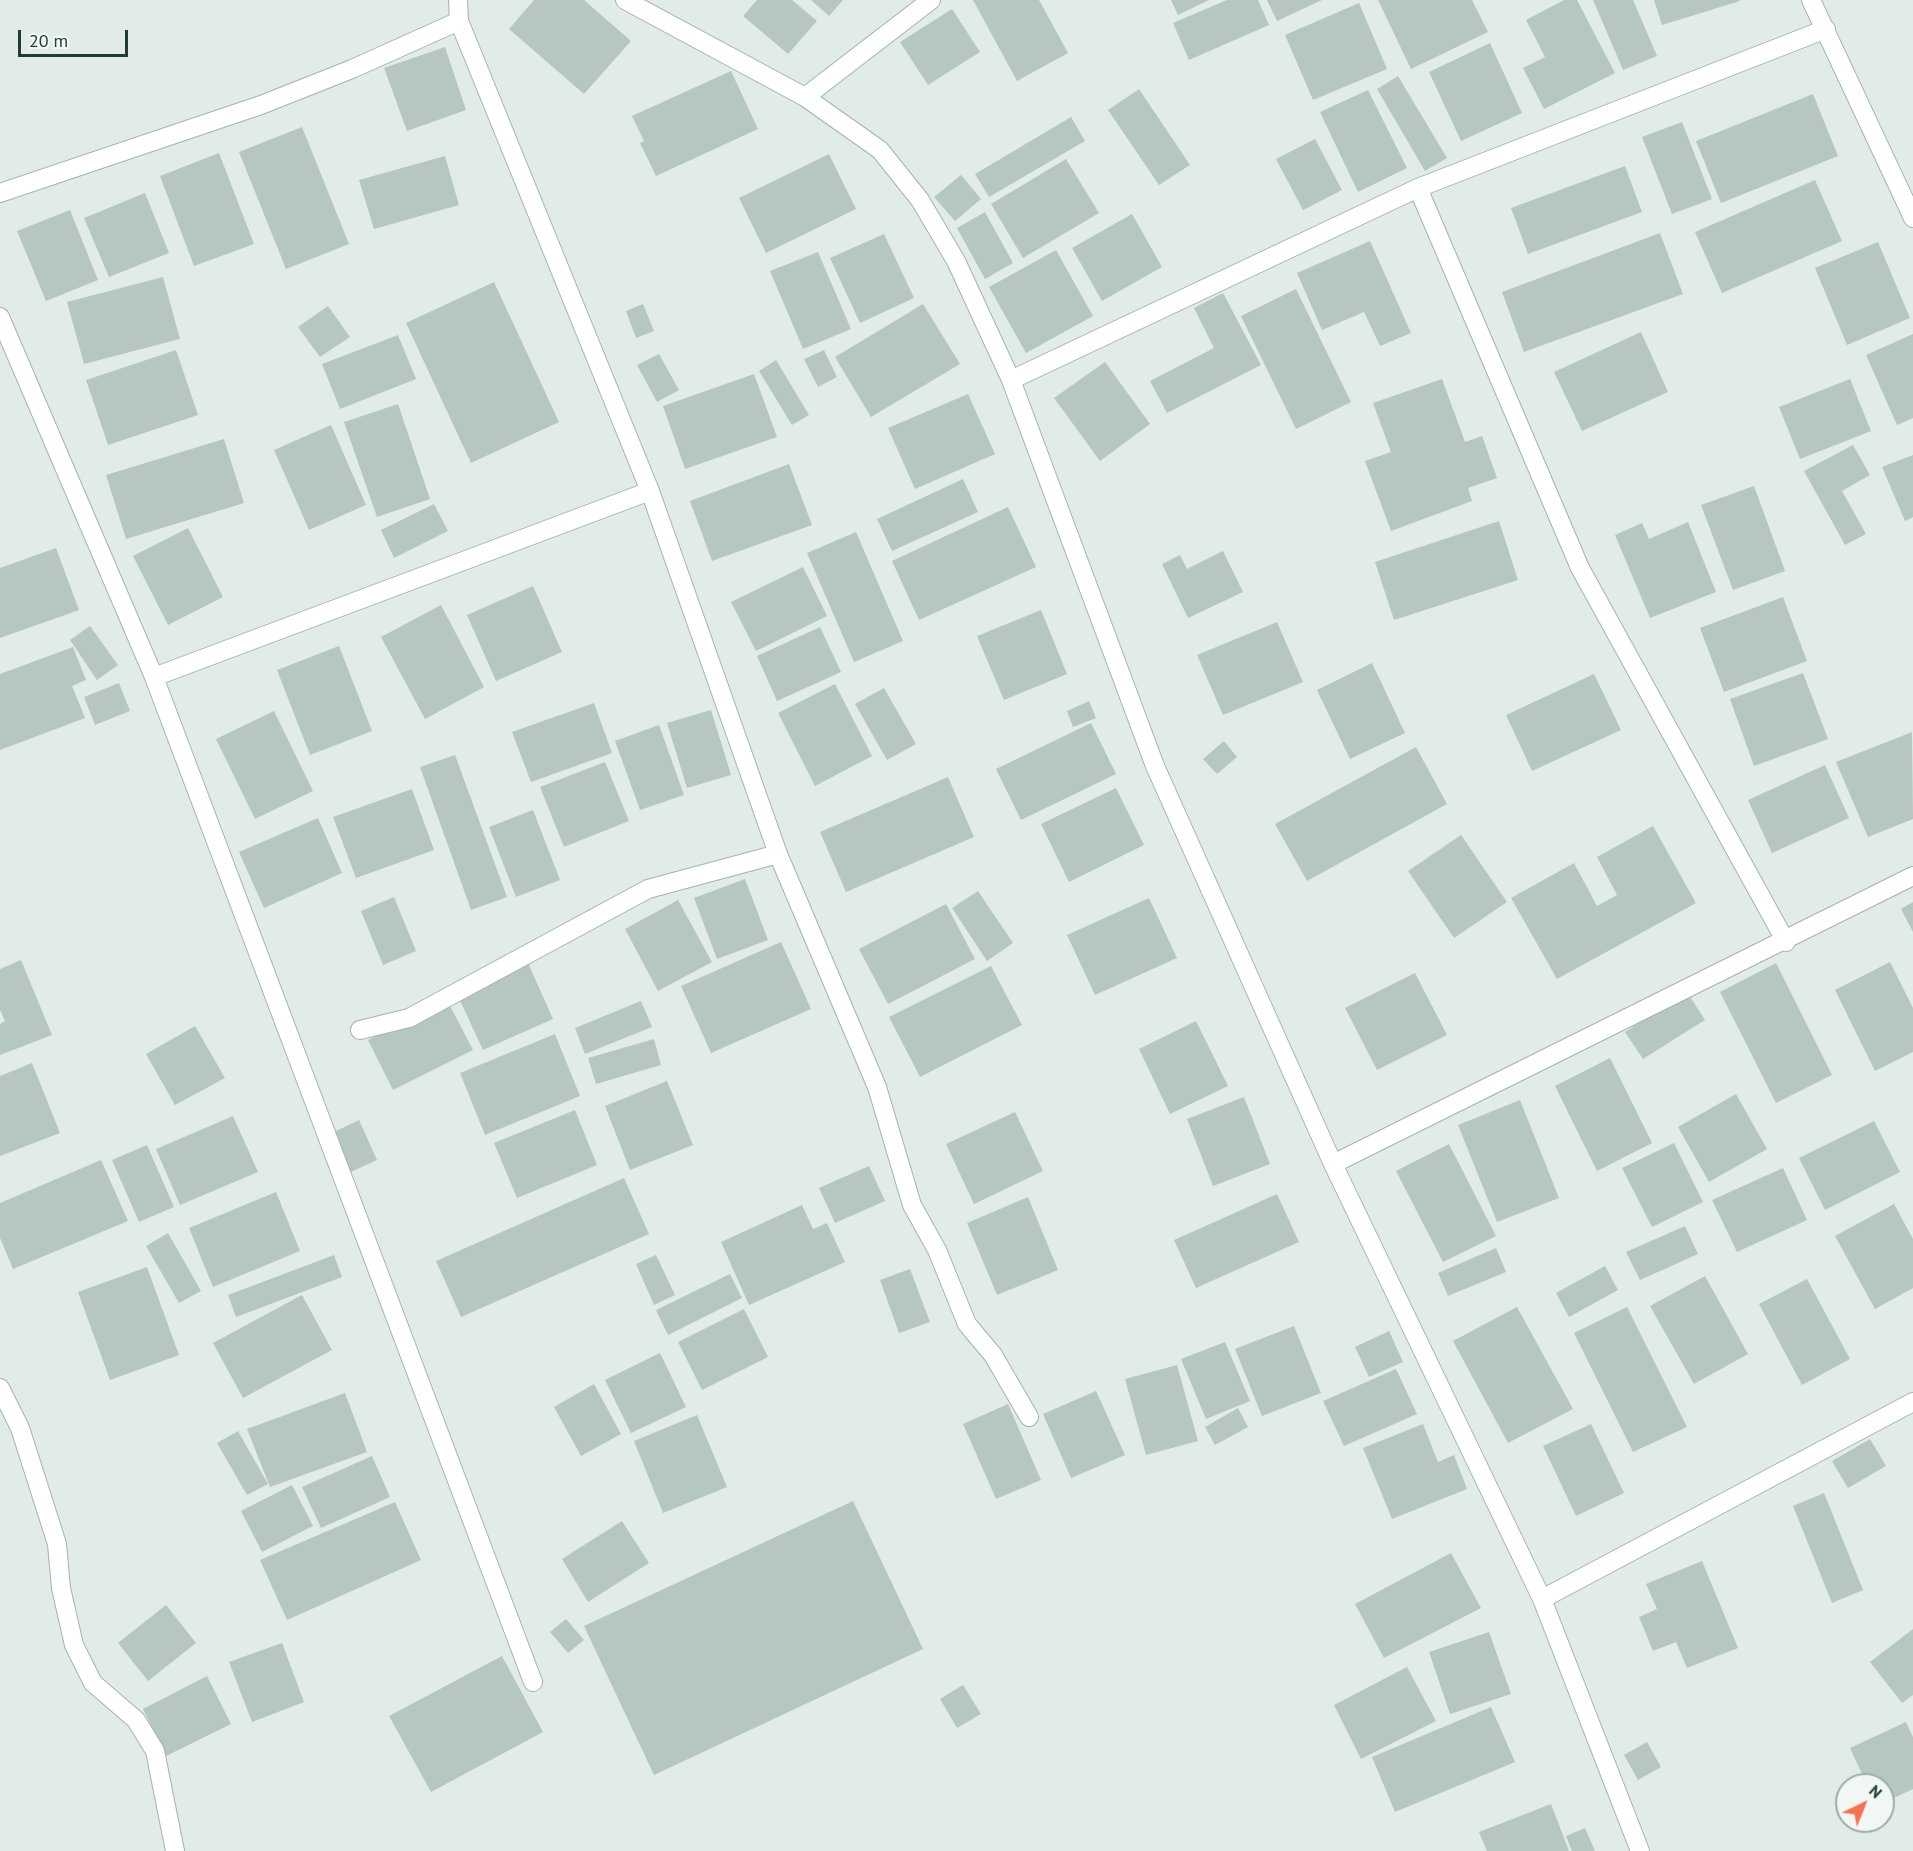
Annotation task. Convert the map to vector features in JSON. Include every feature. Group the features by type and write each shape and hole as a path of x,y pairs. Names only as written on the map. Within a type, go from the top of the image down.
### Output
{"street":[{"path":"458,0 459,21 650,491 778,854 877,1087 912,1206 937,1250 967,1324 993,1355 1029,1417"},
{"path":"625,0 805,97 880,150 920,200 956,261 1011,380 1155,766 1333,1164 1542,1599 1640,1851"},
{"path":"805,97 932,0"},
{"path":"1811,0 1913,218"},
{"path":"0,193 261,105 352,69 459,21"},
{"path":"1011,380 1418,188 1826,29"},
{"path":"1418,188 1580,567 1786,942"},
{"path":"0,317 154,676 533,1682"},
{"path":"154,676 650,491"},
{"path":"360,1030 409,1018 648,889 778,854"},
{"path":"1333,1164 1786,942 1913,876"},
{"path":"0,1388 20,1428 57,1544 62,1588 74,1645 93,1683 136,1720 155,1751 175,1851"},
{"path":"1542,1599 1913,1402"}],"building":[{"path":"534,0 584,0 631,41 584,94 509,29"},
{"path":"757,0 792,0 817,21 788,54 743,16"},
{"path":"811,0 843,0 829,16"},
{"path":"973,0 1039,0 1068,53 1017,81"},
{"path":"1171,0 1209,0 1178,15"},
{"path":"1227,0 1258,0 1269,25 1189,60 1173,23"},
{"path":"1267,0 1322,0 1277,21"},
{"path":"1378,0 1472,0 1488,32 1411,69"},
{"path":"1564,0 1577,0 1615,73 1544,109 1523,68 1545,57 1526,20"},
{"path":"1593,0 1633,0 1657,56 1623,70"},
{"path":"1654,0 1740,0 1740,1 1662,25"},
{"path":"1359,3 1387,69 1313,100 1285,35"},
{"path":"952,9 980,52 928,85 900,42"},
{"path":"1490,43 1522,113 1461,141 1429,72"},
{"path":"445,47 466,110 407,131 384,68"},
{"path":"731,71 758,129 656,176 640,143 644,141 632,116"},
{"path":"1398,76 1447,158 1425,171 1377,89"},
{"path":"1139,89 1190,165 1159,185 1108,110"},
{"path":"1368,90 1407,168 1358,192 1320,112"},
{"path":"1813,94 1838,156 1721,203 1696,141"},
{"path":"1071,117 1085,141 989,197 975,174"},
{"path":"1682,122 1712,199 1672,214 1642,137"},
{"path":"302,127 349,244 286,269 239,152"},
{"path":"1315,139 1342,190 1303,210 1276,159"},
{"path":"219,153 254,244 194,266 160,176"},
{"path":"829,154 856,209 766,253 739,198"},
{"path":"445,156 459,205 374,229 359,180"},
{"path":"1066,159 1099,213 1023,258 991,204"},
{"path":"1625,166 1642,212 1528,254 1511,208"},
{"path":"961,175 981,199 955,221 934,197"},
{"path":"1815,180 1842,241 1722,293 1695,232"},
{"path":"145,193 169,253 109,277 84,218"},
{"path":"70,210 98,280 46,301 17,231"},
{"path":"985,212 1013,263 985,279 957,228"},
{"path":"1132,214 1162,267 1102,301 1072,248"},
{"path":"1660,233 1683,294 1524,352 1502,292"},
{"path":"884,234 914,298 860,323 830,258"},
{"path":"1370,241 1411,333 1380,346 1364,312 1322,330 1297,273"},
{"path":"1878,242 1910,318 1847,345 1815,268"},
{"path":"1056,250 1093,316 1026,353 989,287"},
{"path":"818,252 851,329 803,349 770,271"},
{"path":"163,277 180,339 84,364 67,302"},
{"path":"494,282 559,422 471,463 406,323"},
{"path":"1296,289 1351,402 1296,429 1241,316"},
{"path":"1223,293 1261,365 1167,413 1150,381 1214,348 1194,308"},
{"path":"643,304 654,331 636,338 626,311"},
{"path":"923,304 960,364 871,417 835,357"},
{"path":"328,306 350,337 320,357 298,327"},
{"path":"1641,332 1668,392 1582,431 1554,372"},
{"path":"1913,334 1913,418 1897,425 1866,355"},
{"path":"398,335 416,379 340,409 322,364"},
{"path":"176,350 198,415 108,445 86,380"},
{"path":"824,350 837,377 818,387 804,359"},
{"path":"659,354 679,390 657,402 637,365"},
{"path":"776,360 809,415 792,425 759,371"},
{"path":"1105,362 1150,424 1100,461 1054,398"},
{"path":"754,374 777,437 685,469 663,406"},
{"path":"1442,379 1465,442 1482,436 1497,478 1468,488 1472,501 1391,531 1365,461 1391,452 1373,403"},
{"path":"1850,379 1871,431 1800,459 1779,407"},
{"path":"968,394 995,454 915,489 888,428"},
{"path":"398,404 430,499 377,517 344,422"},
{"path":"331,425 366,505 309,530 274,450"},
{"path":"224,439 244,503 126,539 106,475"},
{"path":"1853,445 1870,475 1842,491 1866,534 1845,545 1804,471"},
{"path":"1913,455 1913,517 1905,521 1882,467"},
{"path":"789,464 812,525 712,561 690,501"},
{"path":"963,479 978,512 892,551 877,519"},
{"path":"1754,486 1785,571 1733,590 1701,505"},
{"path":"434,504 448,531 394,558 381,530"},
{"path":"1008,507 1036,567 919,620 892,561"},
{"path":"1499,521 1518,580 1394,620 1375,562"},
{"path":"1688,522 1716,592 1650,618 1615,535 1642,523 1649,539"},
{"path":"188,528 223,597 168,625 133,556"},
{"path":"856,532 903,641 854,662 807,553"},
{"path":"56,548 79,610 0,638 0,568"},
{"path":"1223,551 1243,592 1188,618 1162,564 1180,555 1187,569"},
{"path":"803,567 827,616 756,651 731,602"},
{"path":"533,586 562,652 496,681 467,615"},
{"path":"1783,597 1807,661 1724,692 1700,628"},
{"path":"441,605 484,687 425,719 381,637"},
{"path":"1041,610 1067,674 1004,700 977,636"},
{"path":"1277,622 1303,682 1223,715 1197,655"},
{"path":"90,626 118,665 97,680 70,640"},
{"path":"820,627 841,672 777,701 757,656"},
{"path":"339,646 372,731 310,755 277,670"},
{"path":"73,647 86,680 72,686 85,718 0,750 0,674"},
{"path":"1372,663 1405,733 1350,759 1317,690"},
{"path":"1803,673 1828,739 1754,766 1730,699"},
{"path":"1594,674 1621,730 1532,771 1506,715"},
{"path":"119,683 130,711 95,725 84,697"},
{"path":"835,684 872,756 815,786 778,713"},
{"path":"884,688 916,744 887,760 855,704"},
{"path":"1089,701 1096,718 1073,727 1067,711"},
{"path":"594,703 612,753 531,782 512,732"},
{"path":"711,710 731,775 687,788 667,723"},
{"path":"274,711 313,791 255,819 216,739"},
{"path":"1091,723 1116,774 1021,820 996,769"},
{"path":"659,725 684,795 640,810 615,741"},
{"path":"1912,732 1913,819 1868,837 1836,762"},
{"path":"1224,741 1237,757 1217,774 1203,759"},
{"path":"1416,747 1447,804 1307,881 1275,824"},
{"path":"455,755 507,897 471,910 420,767"},
{"path":"605,762 629,821 564,847 540,787"},
{"path":"1825,765 1849,818 1772,853 1748,800"},
{"path":"948,777 974,837 846,892 820,832"},
{"path":"1116,788 1144,845 1069,882 1041,824"},
{"path":"412,789 434,850 356,878 333,817"},
{"path":"533,810 560,880 516,897 489,827"},
{"path":"318,818 342,873 264,908 239,852"},
{"path":"1653,826 1696,903 1557,979 1511,898 1574,863 1597,906 1617,895 1597,857"},
{"path":"1461,835 1507,902 1454,938 1408,871"},
{"path":"745,879 768,940 717,959 694,898"},
{"path":"978,891 1013,943 987,961 952,908"},
{"path":"394,897 416,951 383,965 361,911"},
{"path":"1149,898 1177,958 1095,995 1067,935"},
{"path":"678,900 712,962 658,991 625,929"},
{"path":"1913,902 1913,932 1901,909"},
{"path":"946,904 975,959 888,1004 859,949"},
{"path":"781,942 811,1009 711,1053 681,986"},
{"path":"21,960 52,1035 0,1055 0,1024 5,1021 0,1010 0,969"},
{"path":"1890,962 1913,1008 1913,1052 1875,1071 1835,990"},
{"path":"528,963 553,1019 483,1050 457,994"},
{"path":"1776,963 1832,1075 1776,1103 1720,992"},
{"path":"991,966 1022,1025 920,1077 889,1017"},
{"path":"1415,973 1447,1035 1377,1070 1345,1008"},
{"path":"1687,992 1705,1020 1643,1059 1625,1032"},
{"path":"447,1000 473,1050 393,1090 368,1040"},
{"path":"641,1001 652,1027 585,1054 575,1028"},
{"path":"1196,1021 1228,1086 1170,1114 1139,1049"},
{"path":"195,1026 225,1078 175,1105 146,1054"},
{"path":"555,1034 580,1096 485,1135 460,1073"},
{"path":"654,1039 661,1065 596,1084 588,1058"},
{"path":"1610,1058 1652,1143 1597,1171 1555,1086"},
{"path":"32,1063 60,1133 0,1156 0,1076"},
{"path":"667,1081 693,1145 630,1170 605,1106"},
{"path":"1736,1094 1767,1149 1709,1182 1678,1127"},
{"path":"1244,1097 1270,1164 1213,1186 1187,1119"},
{"path":"1520,1100 1559,1198 1497,1222 1458,1125"},
{"path":"575,1110 597,1165 517,1198 494,1143"},
{"path":"1015,1112 1043,1171 974,1204 946,1144"},
{"path":"233,1116 258,1172 180,1205 156,1149"},
{"path":"359,1120 377,1160 351,1172 332,1133"},
{"path":"1874,1121 1900,1172 1825,1210 1799,1158"},
{"path":"1674,1143 1703,1202 1652,1227 1622,1168"},
{"path":"1449,1144 1496,1236 1443,1262 1396,1171"},
{"path":"147,1145 174,1207 139,1222 112,1160"},
{"path":"101,1160 128,1221 13,1269 0,1238 0,1203"},
{"path":"869,1166 885,1201 835,1223 819,1188"},
{"path":"1783,1168 1807,1220 1737,1252 1712,1200"},
{"path":"624,1178 649,1234 461,1317 436,1261"},
{"path":"276,1192 300,1251 213,1287 189,1228"},
{"path":"1277,1194 1299,1242 1196,1288 1174,1240"},
{"path":"1028,1197 1058,1270 997,1295 967,1223"},
{"path":"1894,1204 1913,1239 1913,1288 1875,1309 1835,1236"},
{"path":"802,1205 813,1229 827,1223 845,1262 749,1305 721,1242"},
{"path":"1685,1226 1698,1254 1640,1280 1626,1252"},
{"path":"168,1233 201,1291 179,1303 146,1246"},
{"path":"1496,1248 1506,1272 1448,1296 1438,1273"},
{"path":"334,1255 342,1277 236,1317 228,1295"},
{"path":"656,1255 675,1295 654,1305 636,1264"},
{"path":"1605,1266 1618,1290 1569,1317 1556,1293"},
{"path":"147,1267 179,1355 110,1380 78,1292"},
{"path":"910,1269 930,1322 899,1333 880,1280"},
{"path":"730,1274 742,1298 668,1335 656,1310"},
{"path":"1705,1276 1748,1354 1694,1384 1650,1306"},
{"path":"1807,1279 1850,1359 1802,1385 1759,1304"},
{"path":"302,1295 332,1350 243,1398 213,1343"},
{"path":"1517,1307 1573,1409 1508,1443 1453,1341"},
{"path":"1627,1307 1687,1427 1633,1452 1574,1333"},
{"path":"744,1309 768,1357 702,1390 678,1342"},
{"path":"1294,1326 1321,1393 1262,1416 1235,1349"},
{"path":"1389,1331 1403,1362 1369,1377 1355,1347"},
{"path":"1225,1342 1250,1401 1206,1419 1181,1359"},
{"path":"660,1353 686,1407 631,1433 605,1380"},
{"path":"1177,1365 1198,1441 1146,1455 1125,1379"},
{"path":"1396,1369 1417,1414 1344,1446 1323,1401"},
{"path":"594,1384 621,1434 581,1456 554,1407"},
{"path":"1096,1391 1125,1455 1071,1478 1043,1414"},
{"path":"345,1393 367,1452 270,1487 247,1429"},
{"path":"1008,1404 1041,1480 996,1499 963,1424"},
{"path":"1238,1408 1248,1427 1215,1445 1205,1427"},
{"path":"697,1415 727,1487 663,1513 634,1441"},
{"path":"1423,1424 1438,1462 1454,1455 1467,1489 1392,1519 1363,1448"},
{"path":"1591,1424 1624,1493 1576,1516 1543,1446"},
{"path":"238,1431 268,1484 247,1495 217,1443"},
{"path":"1870,1439 1886,1466 1848,1488 1832,1461"},
{"path":"372,1456 390,1497 321,1528 302,1487"},
{"path":"292,1485 313,1526 262,1552 241,1511"},
{"path":"1824,1493 1863,1590 1832,1603 1793,1506"},
{"path":"853,1501 923,1649 654,1775 584,1626"},
{"path":"395,1502 421,1560 287,1620 260,1560"},
{"path":"622,1521 649,1563 588,1602 562,1559"},
{"path":"1451,1553 1481,1608 1384,1658 1355,1604"},
{"path":"1702,1561 1738,1648 1687,1668 1676,1642 1653,1651 1639,1617 1657,1609 1646,1584"},
{"path":"166,1605 196,1643 148,1681 118,1643"},
{"path":"566,1619 584,1640 568,1653 550,1632"},
{"path":"1913,1629 1913,1695 1902,1703 1870,1662"},
{"path":"1489,1632 1511,1694 1450,1714 1429,1652"},
{"path":"282,1643 304,1702 252,1722 229,1662"},
{"path":"502,1656 543,1732 431,1792 389,1716"},
{"path":"1407,1667 1436,1721 1361,1759 1334,1705"},
{"path":"207,1676 231,1724 166,1756 143,1709"},
{"path":"963,1685 981,1714 957,1728 940,1699"},
{"path":"1491,1707 1515,1762 1395,1812 1372,1757"},
{"path":"1906,1722 1913,1737 1913,1789 1895,1797 1895,1773 1861,1773 1850,1748"},
{"path":"1647,1742 1661,1767 1638,1780 1624,1755"},
{"path":"1551,1804 1569,1851 1487,1851 1479,1832"},
{"path":"1585,1828 1595,1851 1572,1851 1566,1836"}]}
